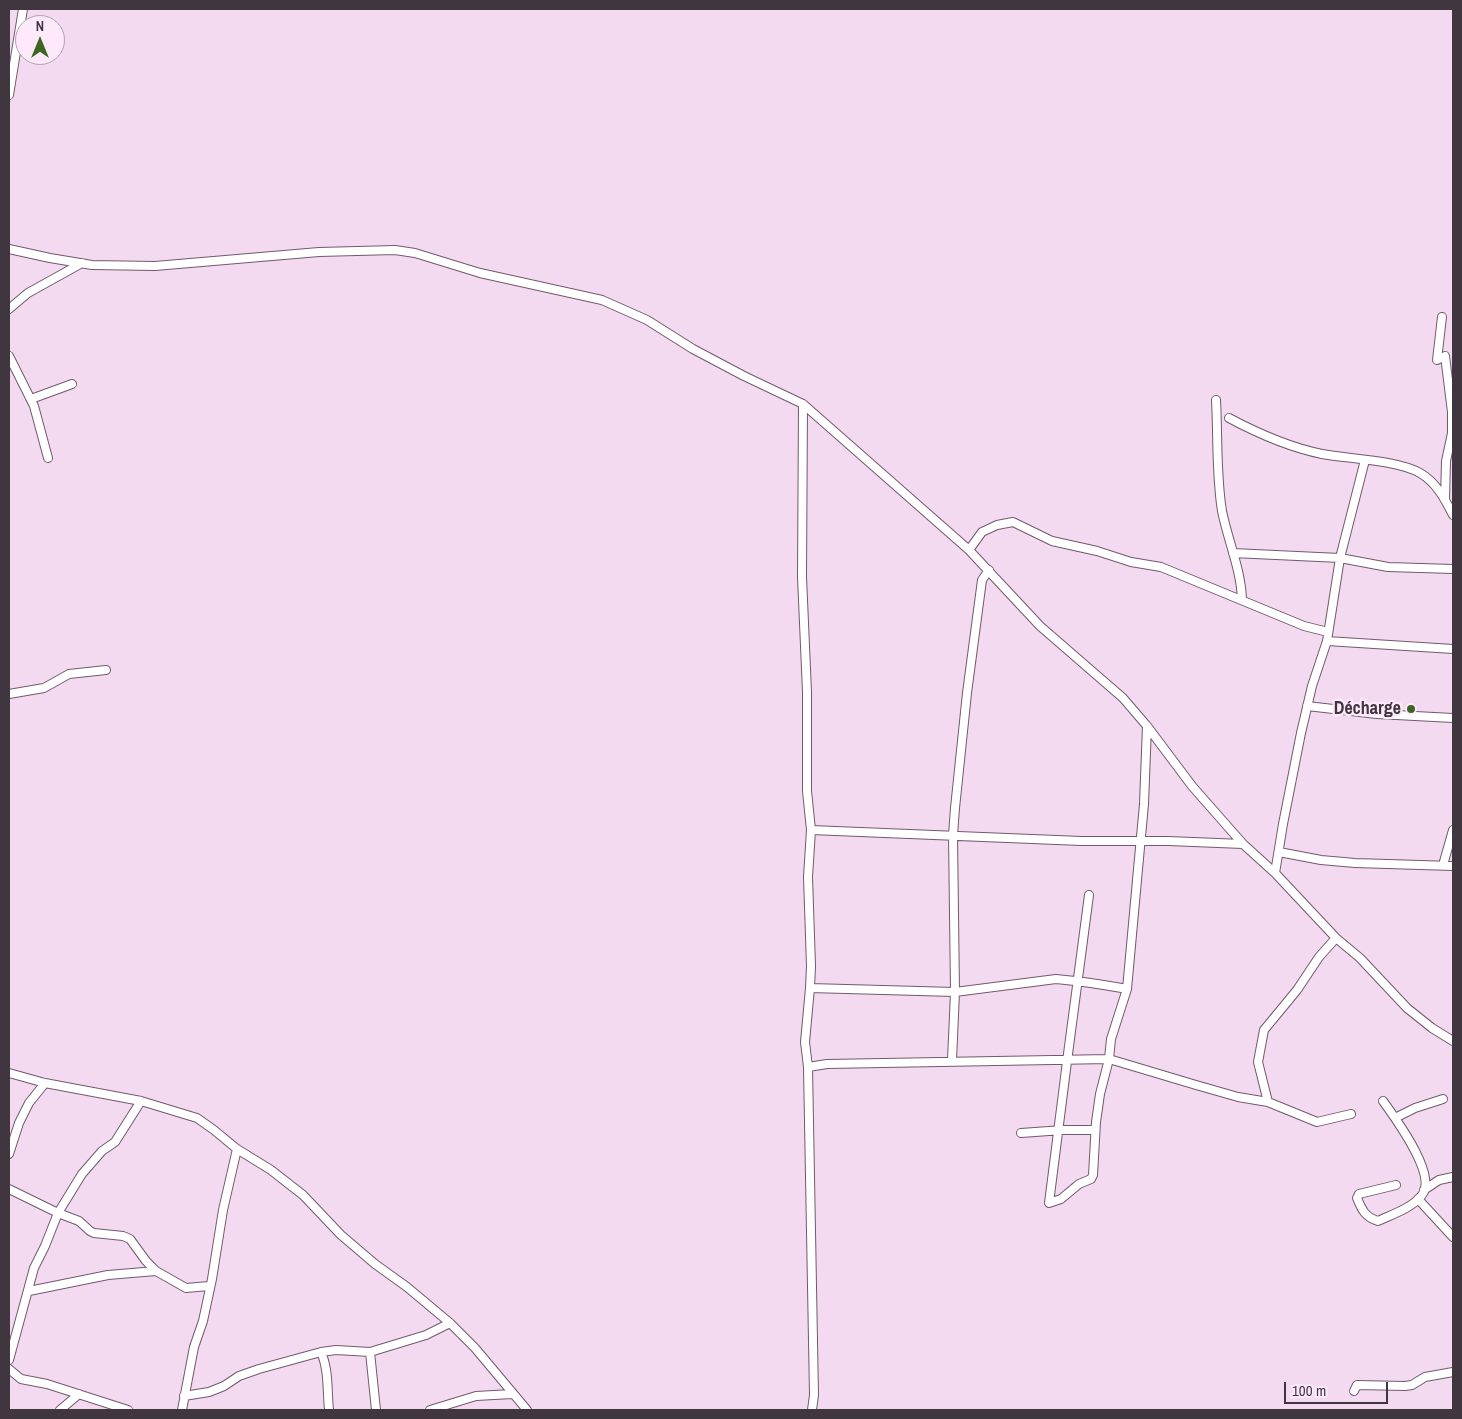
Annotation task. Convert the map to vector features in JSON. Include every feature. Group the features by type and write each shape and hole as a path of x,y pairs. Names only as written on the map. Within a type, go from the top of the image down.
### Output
{"street":[{"path":"9,95 22,9"},
{"path":"9,249 82,264 154,266 319,252 395,250 415,253 480,273 602,300 647,320 719,362 803,404 969,550 1040,626 1123,698 1147,726 1192,786 1243,844 1276,873 1336,938 1360,958 1407,1008 1432,1028 1453,1041"},
{"path":"9,309 28,293 82,264"},
{"path":"1442,317 1437,360 1449,357 1452,433 1446,462 1449,499 1453,515"},
{"path":"9,356 31,400 48,458"},
{"path":"31,400 72,384"},
{"path":"1216,400 1222,511 1241,582 1242,600"},
{"path":"803,404 803,610 807,692 807,791 811,830 808,877 811,966 805,1042 808,1068 813,1295 814,1395 812,1410"},
{"path":"1229,418 1268,438 1290,446 1322,453 1396,464 1420,473 1449,499"},
{"path":"1276,873 1283,824 1308,706 1327,641 1340,558 1365,460"},
{"path":"969,550 982,532 998,525 1013,522 1052,541 1097,551 1131,562 1161,567 1304,626 1328,632"},
{"path":"1234,553 1340,558 1388,567 1453,569"},
{"path":"952,1060 955,992 954,835 966,693 982,580 989,570"},
{"path":"1327,641 1453,649"},
{"path":"9,694 44,688 69,674 106,670"},
{"path":"1308,706 1376,714 1453,718"},
{"path":"1089,895 1049,1203 1061,1199 1079,1184 1091,1179 1094,1175 1095,1130 1100,1094 1109,1058 1111,1039 1127,989 1144,804 1147,726"},
{"path":"811,830 1243,844"},
{"path":"1443,865 1453,830"},
{"path":"1279,852 1321,860 1355,863 1453,866"},
{"path":"1268,1102 1258,1062 1264,1030 1297,990 1319,957 1336,938"},
{"path":"810,988 955,992 1056,979 1127,989"},
{"path":"808,1068 827,1064 1109,1058 1204,1088 1238,1097 1268,1102 1317,1122 1351,1114"},
{"path":"9,1074 45,1083 141,1101 197,1118 237,1149 271,1170 303,1195 341,1235 375,1264 408,1287 450,1323 475,1348 527,1410"},
{"path":"9,1154 19,1123 29,1103 45,1083"},
{"path":"1395,1118 1415,1108 1443,1099"},
{"path":"9,1360 34,1268 58,1214 82,1174 102,1151 115,1142 141,1101"},
{"path":"1383,1101 1414,1148 1420,1161 1425,1184 1424,1190"},
{"path":"1021,1132 1095,1130"},
{"path":"182,1410 194,1347 203,1321 209,1286 212,1280 223,1210 237,1149"},
{"path":"1396,1185 1359,1194 1357,1198 1361,1210 1370,1218 1378,1221 1404,1209 1418,1199 1424,1190 1439,1180 1453,1177"},
{"path":"9,1189 58,1214 79,1221 94,1233 123,1236 130,1239 156,1271 186,1288 209,1286"},
{"path":"1418,1199 1453,1237"},
{"path":"29,1291 108,1275 156,1271"},
{"path":"184,1396 209,1392 224,1386 239,1376 321,1352 336,1350 370,1352 426,1335 450,1323"},
{"path":"321,1352 326,1367 329,1410"},
{"path":"370,1352 376,1410"},
{"path":"9,1369 21,1379"},
{"path":"1354,1391 1357,1386 1412,1385 1425,1377 1453,1372"},
{"path":"9,1379 21,1379 47,1384 128,1410"},
{"path":"60,1410 79,1394"},
{"path":"430,1410 442,1409 476,1396 512,1394"}],"place":[{"name":"Décharge","path":"1411,709"}]}
